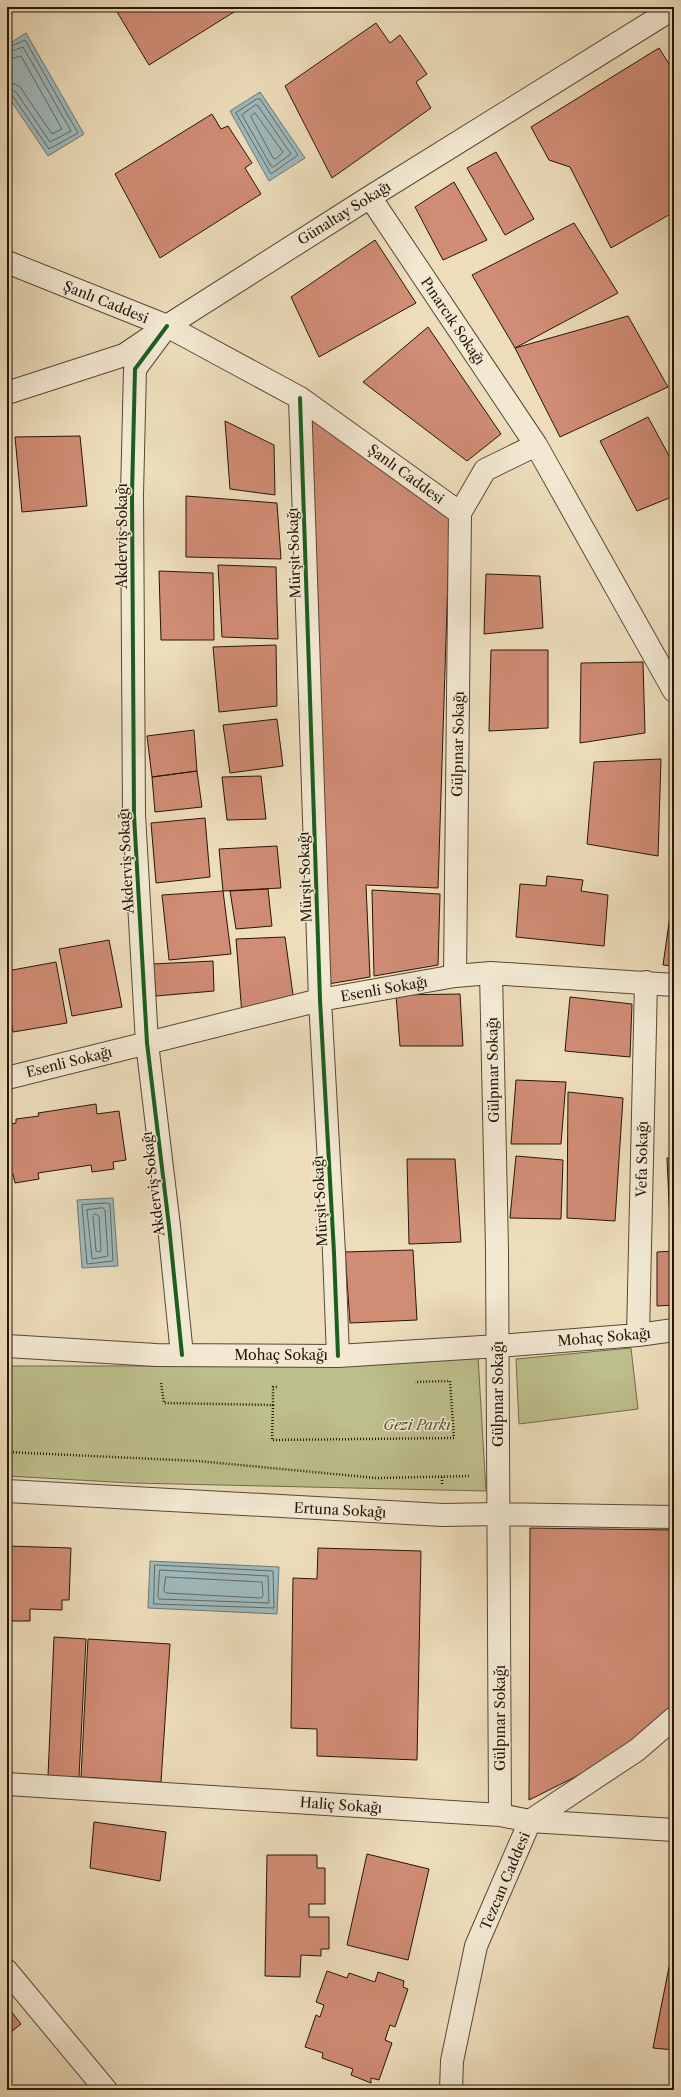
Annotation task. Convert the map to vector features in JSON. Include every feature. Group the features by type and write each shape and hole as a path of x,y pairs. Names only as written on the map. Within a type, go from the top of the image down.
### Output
{"street":[{"name":"Günaltay Sokağı","path":"7,393 124,356 166,326 370,197 671,11"},
{"name":"Pınarcık Sokağı","path":"370,197 536,445"},
{"name":"Şanlı Caddesi","path":"7,262 166,326 300,398 460,513 485,470 536,445"},
{"name":"Akderviş Sokağı","path":"166,326 135,369 132,494 134,815 148,1043 182,1355"},
{"name":"Mürşit Sokağı","path":"300,398 320,1000 334,1253 338,1356"},
{"path":"536,445 674,691"},
{"name":"Gülpınar Sokağı","path":"455,976 460,513"},
{"name":"Esenli Sokağı","path":"7,1078 320,1000 455,976 491,973 674,985"},
{"name":"Gülpınar Sokağı","path":"491,973 498,1346 500,1815"},
{"name":"Vefa Sokağı","path":"638,1335 646,982"},
{"name":"Mohaç Sokağı","path":"7,1346 156,1355 338,1356 498,1346 638,1335 674,1330"},
{"name":"Ertuna Sokağı","path":"7,1491 443,1515 498,1514 674,1517"},
{"name":"Tezcan Caddesi","path":"451,2090 452,2061 476,1946 530,1821 638,1750 674,1718"},
{"name":"Haliç Sokağı","path":"7,1784 500,1815 530,1821 674,1830"},
{"path":"7,1971 106,2090"}],"path":[{"path":"156,1355 164,1403 273,1406"},
{"path":"280,1386 273,1387 272,1440 454,1438 450,1381 413,1382"},
{"path":"7,1452 198,1461 376,1478 499,1475"}],"green space":[{"path":"631,1348 638,1409 519,1424 516,1359"},
{"name":"Gezi Parkı","path":"478,1357 486,1491 132,1483 7,1476 7,1366 154,1366"}],"water":[{"path":"26,33 84,134 48,156 7,95 7,45"},
{"path":"260,92 305,158 269,181 230,111"},
{"path":"113,1198 118,1266 82,1268 77,1200"},
{"path":"150,1561 279,1567 277,1614 148,1608"}],"building":[{"path":"114,7 242,7 149,65"},
{"path":"376,23 390,43 400,35 427,74 416,82 431,108 332,178 285,86"},
{"path":"659,48 674,72 674,212 611,248 570,167 549,160 531,127"},
{"path":"212,114 221,129 228,126 252,163 245,168 261,194 160,258 115,174"},
{"path":"496,152 534,219 505,235 467,168"},
{"path":"454,182 487,240 443,260 415,207"},
{"path":"574,223 618,293 515,348 472,275"},
{"path":"375,240 416,303 319,357 291,297"},
{"path":"628,316 668,387 560,437 515,348"},
{"path":"428,327 501,434 467,461 363,382"},
{"path":"309,410 450,515 438,888 366,885 370,977 328,984"},
{"path":"648,417 674,465 674,496 637,511 600,441"},
{"path":"225,421 274,445 275,495 230,489"},
{"path":"80,436 87,506 22,512 15,437"},
{"path":"186,496 277,503 281,559 186,557"},
{"path":"218,565 276,567 278,639 222,637"},
{"path":"159,571 213,573 214,640 161,640"},
{"path":"486,574 540,576 543,628 484,634"},
{"path":"276,645 277,706 219,712 213,647"},
{"path":"491,650 548,650 548,728 489,731"},
{"path":"643,662 645,733 580,743 581,663"},
{"path":"277,719 283,766 230,773 223,725"},
{"path":"194,730 197,771 152,777 147,736"},
{"path":"661,759 658,856 587,844 594,762"},
{"path":"197,771 202,807 155,812 152,777"},
{"path":"261,776 266,819 227,820 222,777"},
{"path":"205,818 210,877 156,883 151,823"},
{"path":"277,846 281,888 223,891 219,849"},
{"path":"547,876 583,880 581,891 608,895 604,946 516,937 520,884 546,886"},
{"path":"674,888 674,966 663,965"},
{"path":"268,889 272,926 236,929 230,891"},
{"path":"372,890 440,894 438,965 374,976"},
{"path":"223,891 231,954 169,960 162,895"},
{"path":"285,937 294,1002 242,1015 236,939"},
{"path":"109,940 122,1007 72,1016 59,949"},
{"path":"213,961 214,991 156,996 153,964"},
{"path":"56,962 67,1023 13,1032 7,999 7,971"},
{"path":"460,994 463,1046 400,1046 396,995"},
{"path":"570,997 632,1004 630,1057 565,1051"},
{"path":"516,1080 566,1082 561,1144 511,1144"},
{"path":"568,1092 623,1098 615,1221 567,1218"},
{"path":"96,1104 97,1114 119,1111 126,1160 113,1162 114,1169 92,1172 91,1165 38,1173 39,1179 15,1183 13,1174 7,1175 7,1125 16,1123 16,1119 39,1116 38,1113"},
{"path":"516,1156 563,1160 561,1219 510,1218"},
{"path":"667,1158 674,1158 674,1223 670,1223"},
{"path":"407,1159 455,1159 461,1242 409,1244"},
{"path":"413,1250 417,1320 350,1323 345,1252"},
{"path":"674,1251 674,1305 657,1306 657,1252"},
{"path":"530,1528 674,1530 674,1706 637,1740 587,1771 529,1800"},
{"path":"7,1546 71,1548 69,1600 62,1600 62,1610 30,1609 30,1621 8,1621"},
{"path":"318,1548 421,1551 417,1760 317,1756 317,1729 291,1728 293,1578 317,1579"},
{"path":"54,1637 86,1639 79,1777 48,1776"},
{"path":"88,1639 170,1644 161,1782 81,1777"},
{"path":"94,1822 166,1832 160,1881 90,1868"},
{"path":"367,1854 429,1869 408,1960 347,1945"},
{"path":"267,1855 317,1855 317,1868 325,1868 325,1904 309,1904 309,1917 329,1917 329,1949 321,1949 321,1956 301,1955 300,1977 265,1976"},
{"path":"674,1942 674,2050 653,2048"},
{"path":"327,1971 347,1978 349,1973 375,1982 378,1972 404,1981 403,1987 408,1989 395,2027 390,2025 385,2040 392,2043 379,2080 371,2078 371,2083 351,2075 353,2069 322,2058 323,2053 305,2047 316,2015 320,2017 324,2005 316,2002"},
{"path":"7,2006 21,2024 7,2035"}],"cycle path":[{"path":"167,326 135,369 132,494 134,815 147,1043 169,1226 182,1355"},
{"path":"300,398 320,1000 334,1253 338,1356"}]}
